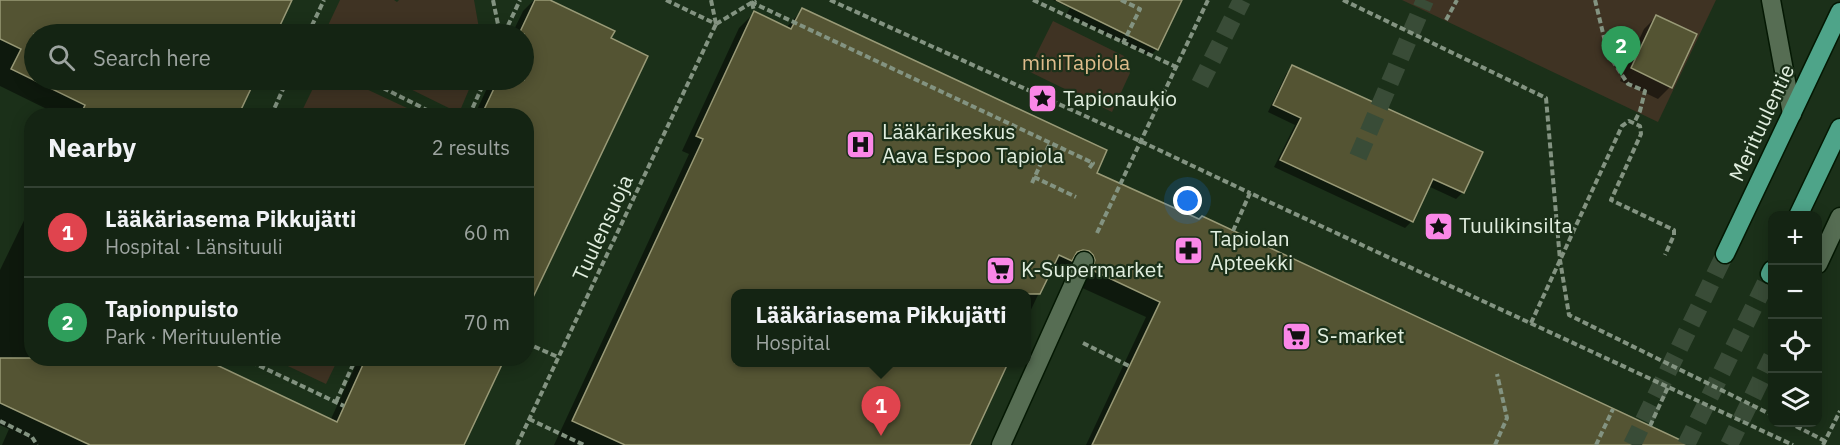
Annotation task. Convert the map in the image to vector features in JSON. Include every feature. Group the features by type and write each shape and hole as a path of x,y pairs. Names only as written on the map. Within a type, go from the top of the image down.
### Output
{"main road":[{"name":"Merituulentie","path":"1725,254 1840,12"},
{"path":"1800,211 1840,128"}],"street":[{"path":"1771,0 1792,114"},
{"path":"1822,255 1840,217"},
{"path":"1001,445 1084,261"}],"path":[{"path":"313,24 324,0"},
{"path":"493,0 499,24"},
{"path":"507,24 520,0"},
{"path":"666,0 716,24"},
{"path":"711,0 716,24"},
{"path":"830,0 1140,141 1793,445"},
{"path":"1033,0 1176,67"},
{"path":"1121,0 1140,9 1123,43"},
{"path":"1084,261 1208,0"},
{"path":"1343,0 1546,98 1560,260 1569,315 1768,413"},
{"path":"1446,20 1457,0"},
{"path":"1595,0 1608,54 1628,84 1645,91 1634,123"},
{"path":"716,24 754,1"},
{"path":"754,1 754,11"},
{"path":"754,1 1092,163 1088,170"},
{"name":"Tuulensuoja","path":"517,445 716,24"},
{"path":"275,108 283,90"},
{"path":"387,90 423,108"},
{"path":"472,108 480,90"},
{"path":"1531,323 1622,126 1629,121 1640,126 1641,134 1610,203 1674,230 1665,255"},
{"path":"1032,183 1050,143"},
{"path":"1034,177 1076,197"},
{"path":"1233,231 1250,193"},
{"path":"1053,329 1129,366"},
{"path":"534,346 558,357"},
{"path":"260,366 344,406"},
{"path":"336,402 352,366"},
{"path":"1495,445 1507,418 1497,374"},
{"path":"1650,426 1668,387"},
{"path":"1596,445 1613,409"},
{"path":"1795,427 1824,443 1840,411"},
{"path":"529,419 584,445"},
{"path":"0,421 32,437 38,445"}],"green space":[{"path":"340,0 394,0 397,2 399,0 474,0 478,24 329,24"},
{"path":"1402,0 1716,0 1658,122"},
{"name":"miniTapiola","path":"1053,21 1124,56 1130,73 1112,112 1028,71"},
{"path":"312,90 368,90 407,108 303,108"},
{"path":"412,90 469,90 461,108 449,108"},
{"path":"288,366 335,366 326,384"}],"building":[{"path":"0,0 292,0 281,24 24,24 24,75 11,69 21,49 0,39"},
{"path":"535,0 550,0 615,31 611,38 648,56 534,295 534,108 485,108 493,90 534,90 534,24 524,24"},
{"path":"1056,0 1182,0 1158,50"},
{"path":"802,8 1107,150 1097,173 1199,219 1202,216 1691,445 1092,445 1160,302 1092,270 1095,260 1093,255 1083,250 1077,252 1072,261 1059,255 1040,294 1031,294 1031,289 731,289 731,367 1006,367 970,445 625,445 572,421 703,139 696,136 754,11 791,29"},
{"path":"1656,15 1697,34 1672,88 1631,68"},
{"path":"1292,65 1483,152 1464,193 1433,179 1413,222 1280,160 1301,118 1273,105"},
{"path":"54,90 250,90 242,108 84,108 85,105"},
{"path":"0,358 24,358 24,366 219,366 337,422 362,366 501,366 464,445 90,445 0,403"}],"tunnel":[{"path":"1200,84 1242,0"},
{"path":"1358,157 1425,0"},
{"path":"1632,445 1725,254"},
{"path":"1686,445 1768,278"},
{"path":"1729,445 1768,365"}],"place":[{"name":"Tapionpuisto","path":"1621,76"},
{"name":"Tapionaukio","path":"1042,99"},
{"name":"Lääkärikeskus Aava Espoo Tapiola","path":"861,144"},
{"name":"Tuulikinsilta","path":"1438,226"},
{"name":"Tapiolan Apteekki","path":"1189,251"},
{"name":"K-Supermarket","path":"1000,270"},
{"name":"S-market","path":"1296,336"},
{"name":"Lääkäriasema Pikkujätti","path":"881,436"}]}
